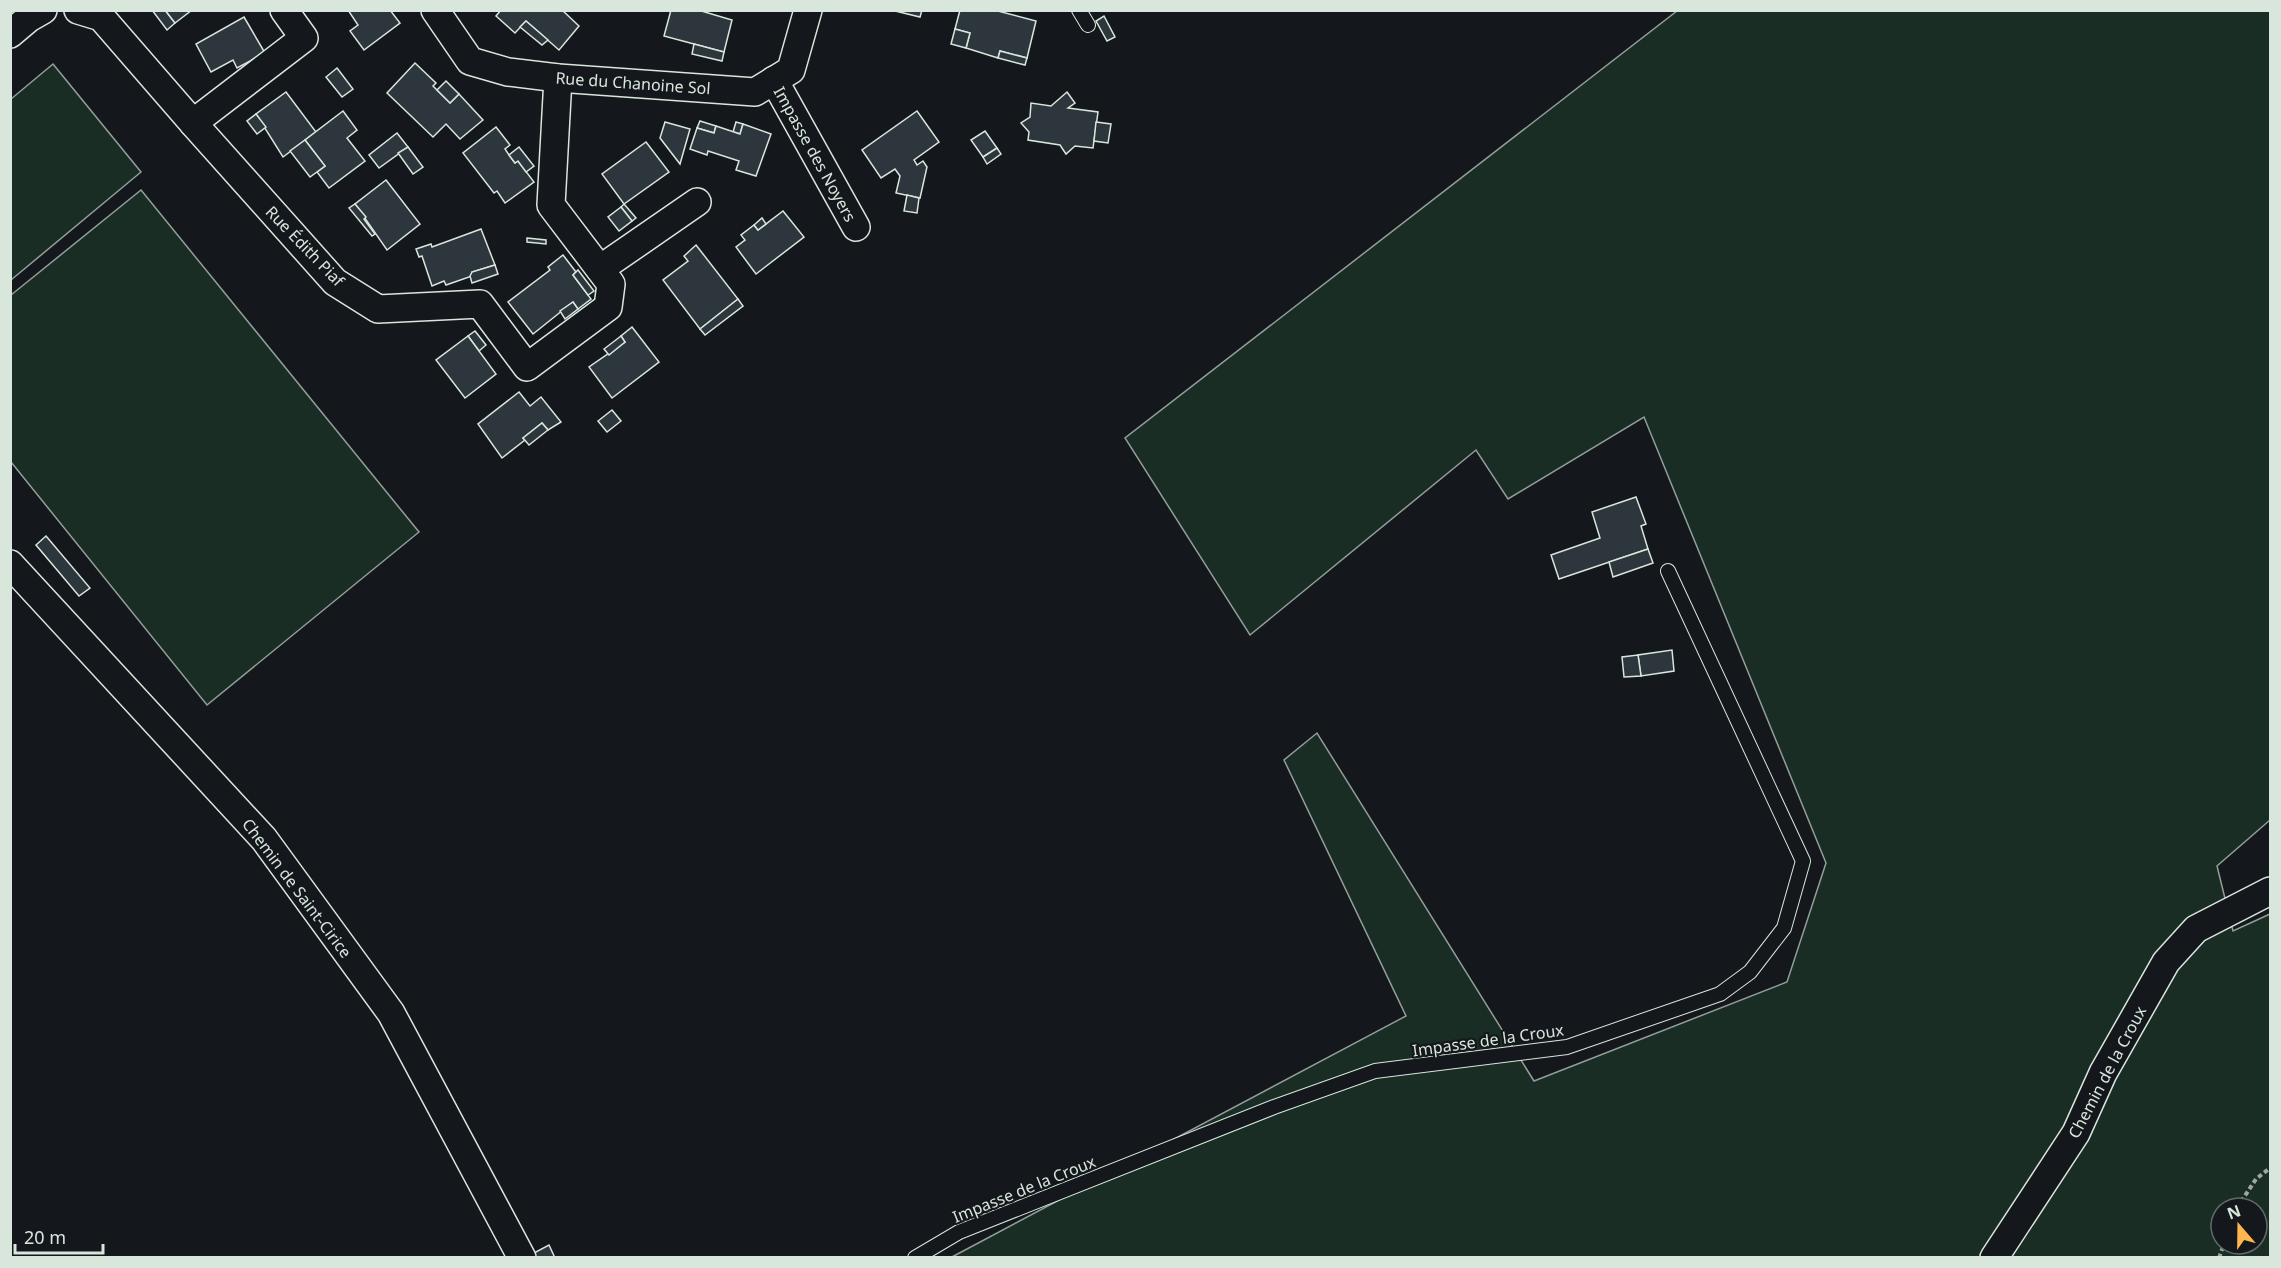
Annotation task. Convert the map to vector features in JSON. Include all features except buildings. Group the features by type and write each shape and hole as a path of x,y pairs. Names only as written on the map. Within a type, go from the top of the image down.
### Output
{"street":[{"path":"10,34 43,10"},
{"path":"78,10 101,17 193,123 304,38 284,10"},
{"name":"Rue du Chanoine Sol","path":"435,10 470,61 508,72 558,78 755,92 791,70 808,10"},
{"name":"Rue Édith Piaf","path":"193,123 335,282 378,309 480,304 527,367 608,307 611,284 551,205 558,78"},
{"name":"Impasse des Noyers","path":"774,80 856,228"},
{"path":"600,269 697,202"},
{"name":"Chemin de Saint-Cirice","path":"10,564 264,839 391,1013 522,1257"},
{"name":"Chemin de la Croux","path":"1994,1257 2076,1133 2103,1073 2166,962 2196,929 2271,891"}],"lane":[{"path":"1079,10 1088,25"},
{"name":"Impasse de la Croux","path":"915,1257 959,1232 1274,1107 1375,1071 1567,1047 1720,994 1750,972 1784,928 1803,861 1668,571"}],"path":[{"path":"2245,1196 2256,1179 2271,1168"}],"green space":[{"path":"1677,11 2270,11 2270,820 2217,866 2233,931 2270,914 2270,1257 950,1258 1406,1016 1284,760 1317,733 1534,1081 1787,982 1826,863 1644,417 1508,499 1476,450 1250,635 1125,438"},
{"path":"53,64 141,172 11,280 11,99"},
{"path":"141,190 419,532 207,705 11,462 11,295"}]}
